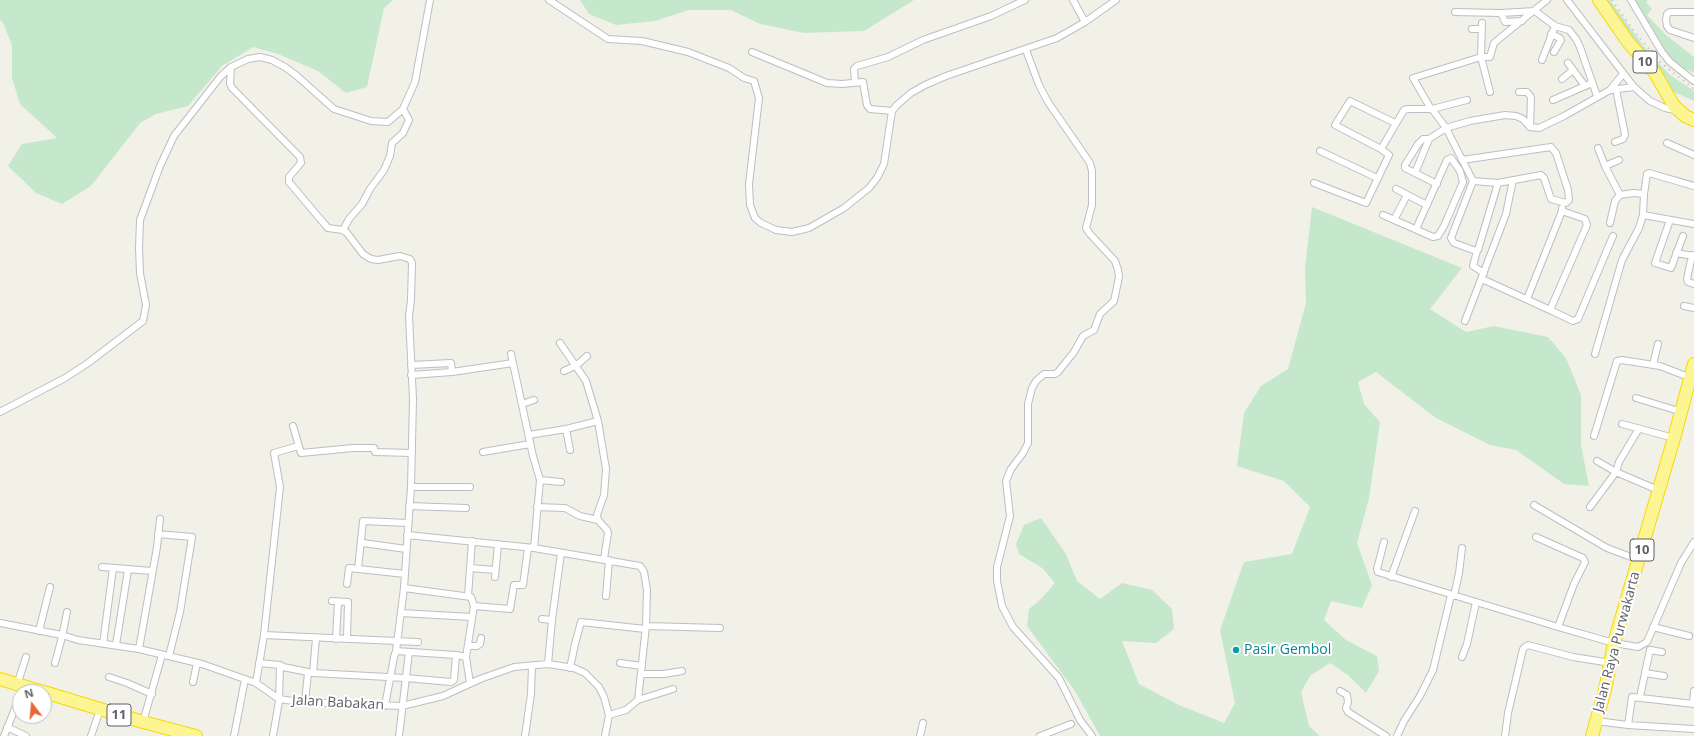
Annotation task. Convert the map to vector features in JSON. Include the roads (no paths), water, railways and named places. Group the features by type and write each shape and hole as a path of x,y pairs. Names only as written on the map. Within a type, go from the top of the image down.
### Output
{"highway":[{"name":"10","path":"1599,0 1628,42 1654,73 1670,100 1679,111 1694,120"},
{"name":"Jalan Raya Purwakarta","path":"1592,736 1611,663 1614,643 1682,412 1692,373"},
{"name":"11","path":"0,679 12,685"},
{"name":"11","path":"52,695 100,710 195,736"}],"street":[{"path":"0,412 65,378 88,363 143,321 146,305 140,273 140,220 160,166 174,136 221,76 231,67 248,59 260,57 272,60 297,76 334,109 371,121 388,122 403,109 415,82 430,0"},
{"path":"549,0 608,39 642,41 688,52 729,68 744,78 754,81 757,89 758,103 749,196 752,211 755,218 767,227 792,232 809,228 844,208 869,188 877,178 884,164 892,111 912,93 925,85 977,64 1026,50 1057,38 1085,22 1116,0"},
{"path":"855,82 854,68 857,66 888,56 923,40 991,16 1025,0"},
{"path":"1073,0 1085,22"},
{"path":"1477,251 1454,244 1451,238 1473,180 1446,128 1431,109 1413,78 1490,56 1494,43 1547,0"},
{"path":"1567,0 1634,87 1650,101 1665,108 1679,111"},
{"path":"1631,0 1662,52 1670,62 1694,81"},
{"path":"1455,12 1501,13 1535,11 1555,26 1568,30 1576,39 1585,59 1597,96"},
{"path":"1694,12 1670,12 1667,14 1666,20 1670,30 1694,38"},
{"path":"1501,13 1505,22 1522,21"},
{"path":"1472,29 1481,26 1481,58 1490,92"},
{"path":"1542,60 1555,26"},
{"path":"1551,34 1560,38 1561,40 1554,52"},
{"path":"1026,50 1039,85 1048,102 1090,163 1092,171 1092,205 1086,228 1093,239 1115,261 1118,270 1118,277 1114,300 1100,314 1094,330 1084,336 1074,352 1058,372 1055,374 1044,374 1033,386 1028,404 1028,443 1023,453 1011,469 1006,481 1010,516 997,567 997,581 1002,606 1013,627 1059,678 1080,720 1092,736"},
{"path":"752,52 827,83 842,84 864,82 867,105 870,109 892,111"},
{"path":"1568,63 1584,86"},
{"path":"231,67 230,84 232,88 300,157 301,163 289,177 289,182 328,228 343,230 363,254 371,259 378,260 400,256 410,259 412,263 409,316 413,399 411,487 404,588 396,651 385,706"},
{"path":"1562,79 1573,70"},
{"path":"1615,142 1623,139 1625,135 1613,89 1623,74"},
{"path":"1553,100 1592,83"},
{"path":"1437,184 1406,170 1405,165 1418,144 1425,138 1429,139 1446,128 1470,121 1505,115 1516,116 1523,119 1530,127 1539,128 1564,116 1597,96 1613,89 1634,87"},
{"path":"1519,92 1524,91 1531,97 1530,127"},
{"path":"1381,148 1404,110 1431,109 1467,100"},
{"path":"1314,183 1366,203 1389,156 1381,148 1335,125 1350,101 1395,123"},
{"path":"343,230 349,218 362,204 370,189 384,170 390,156 392,143 403,134 409,120 403,109"},
{"path":"1415,173 1429,139"},
{"path":"1667,143 1694,155"},
{"path":"1462,160 1551,147 1556,153 1569,194 1568,202 1561,202 1551,199 1542,176 1498,183 1473,180"},
{"path":"1598,148 1620,196"},
{"path":"1320,151 1377,178"},
{"path":"1383,215 1435,238 1438,236 1444,226 1463,182 1460,171 1451,158 1447,160 1416,229"},
{"path":"1605,166 1619,160"},
{"path":"1596,354 1622,260 1639,228 1643,215 1644,194 1648,174 1694,186"},
{"path":"1465,321 1506,214 1513,180"},
{"path":"1498,183 1473,266 1483,276 1550,310 1573,320 1578,319 1613,236"},
{"path":"1396,189 1426,205"},
{"path":"1610,223 1615,201 1620,196 1633,193 1644,194"},
{"path":"1394,220 1407,195"},
{"path":"1527,299 1562,211 1561,202"},
{"path":"1550,310 1587,225 1585,219 1562,211"},
{"path":"1643,215 1694,224"},
{"path":"1670,220 1655,262 1671,268 1683,236"},
{"path":"1676,253 1693,256 1692,267 1687,280 1688,282 1694,284"},
{"path":"1684,306 1694,308"},
{"path":"560,343 577,365 590,391 598,421 606,469 604,495 597,515 598,520 608,533 606,596"},
{"path":"1653,365 1658,344"},
{"path":"474,606 510,609 514,585 523,585 531,548 540,480 530,444 511,354"},
{"path":"564,371 577,365 588,356"},
{"path":"1594,436 1617,361 1622,360 1692,373"},
{"path":"411,365 451,363 452,372"},
{"path":"411,375 452,372 514,363"},
{"path":"1636,398 1682,412"},
{"path":"522,404 534,400"},
{"path":"529,435 566,429 598,421"},
{"path":"1622,424 1638,430 1674,438"},
{"path":"293,426 301,453 353,448 374,448 375,452 412,453"},
{"path":"566,429 570,450"},
{"path":"1590,507 1616,472 1619,462 1638,430"},
{"path":"483,452 530,444"},
{"path":"256,683 264,635 280,487 274,453 298,446"},
{"path":"1597,461 1616,472 1658,490"},
{"path":"540,480 561,482"},
{"path":"411,487 470,486"},
{"path":"1534,505 1607,548 1639,560"},
{"path":"409,506 466,508"},
{"path":"537,507 565,508 580,516 598,520"},
{"path":"1391,577 1415,511"},
{"path":"139,649 160,519"},
{"path":"358,569 363,522 408,523"},
{"path":"158,534 192,537 180,612 169,656"},
{"path":"407,535 531,548 638,565 643,570 647,590 642,674 638,700"},
{"path":"1536,537 1583,558 1585,562 1574,584 1558,627"},
{"path":"468,596 472,541"},
{"path":"1384,542 1377,570 1391,577 1614,643 1638,647 1647,642 1681,564 1694,542"},
{"path":"363,543 406,549"},
{"path":"495,577 498,544"},
{"path":"1390,736 1397,736 1433,670 1459,573 1462,548"},
{"path":"548,664 561,553"},
{"path":"102,567 152,571"},
{"path":"103,644 113,568"},
{"path":"348,584 349,568 405,574"},
{"path":"470,568 495,570"},
{"path":"116,645 128,570"},
{"path":"40,631 50,587"},
{"path":"404,588 468,596 472,598 474,606 466,657 470,683"},
{"path":"336,639 335,601 348,602 347,639"},
{"path":"1462,657 1467,644 1476,602"},
{"path":"54,663 67,612"},
{"path":"401,613 472,617"},
{"path":"542,619 552,620"},
{"path":"570,668 575,644 582,622 645,628 720,628"},
{"name":"Jalan Babakan","path":"0,623 62,635 78,640 139,649 161,657 169,656 245,681 256,683 279,702 402,706 443,696 470,683 514,667 548,664 570,668 585,673 596,684 604,697 609,715 605,736"},
{"path":"1653,627 1688,636"},
{"path":"264,635 418,642"},
{"path":"305,702 316,638"},
{"path":"468,646 477,646 480,644 481,638"},
{"path":"1505,736 1508,713 1523,649 1525,647 1528,645 1573,657 1611,663"},
{"path":"1640,697 1650,650 1662,652"},
{"path":"396,651 456,654 466,657"},
{"path":"399,736 409,652"},
{"path":"259,663 280,665 283,668 310,673 453,681 456,654"},
{"path":"22,684 26,657"},
{"path":"143,722 152,694 161,657"},
{"path":"620,663 642,666"},
{"path":"193,682 196,665"},
{"path":"273,736 279,702 280,665"},
{"path":"525,736 531,694 532,666"},
{"path":"642,674 664,674 682,671"},
{"path":"1645,673 1664,676"},
{"path":"109,677 152,694"},
{"path":"234,736 245,681"},
{"path":"609,715 626,710 638,700 673,689"},
{"path":"1340,691 1347,694 1348,702 1346,709 1348,712 1386,736"},
{"path":"1628,725 1632,697 1693,703 1694,691"},
{"path":"91,736 100,710"},
{"path":"4,736 12,713"},
{"path":"1596,721 1675,729 1694,729"},
{"path":"920,736 923,723"},
{"path":"1040,736 1071,724"},
{"path":"7,726 26,736"},
{"path":"1674,736 1675,729"}],"railway":[{"path":"1612,0 1633,30 1661,63 1694,89"}],"place":[{"name":"Pasir Gembol","path":"1236,650"}]}
